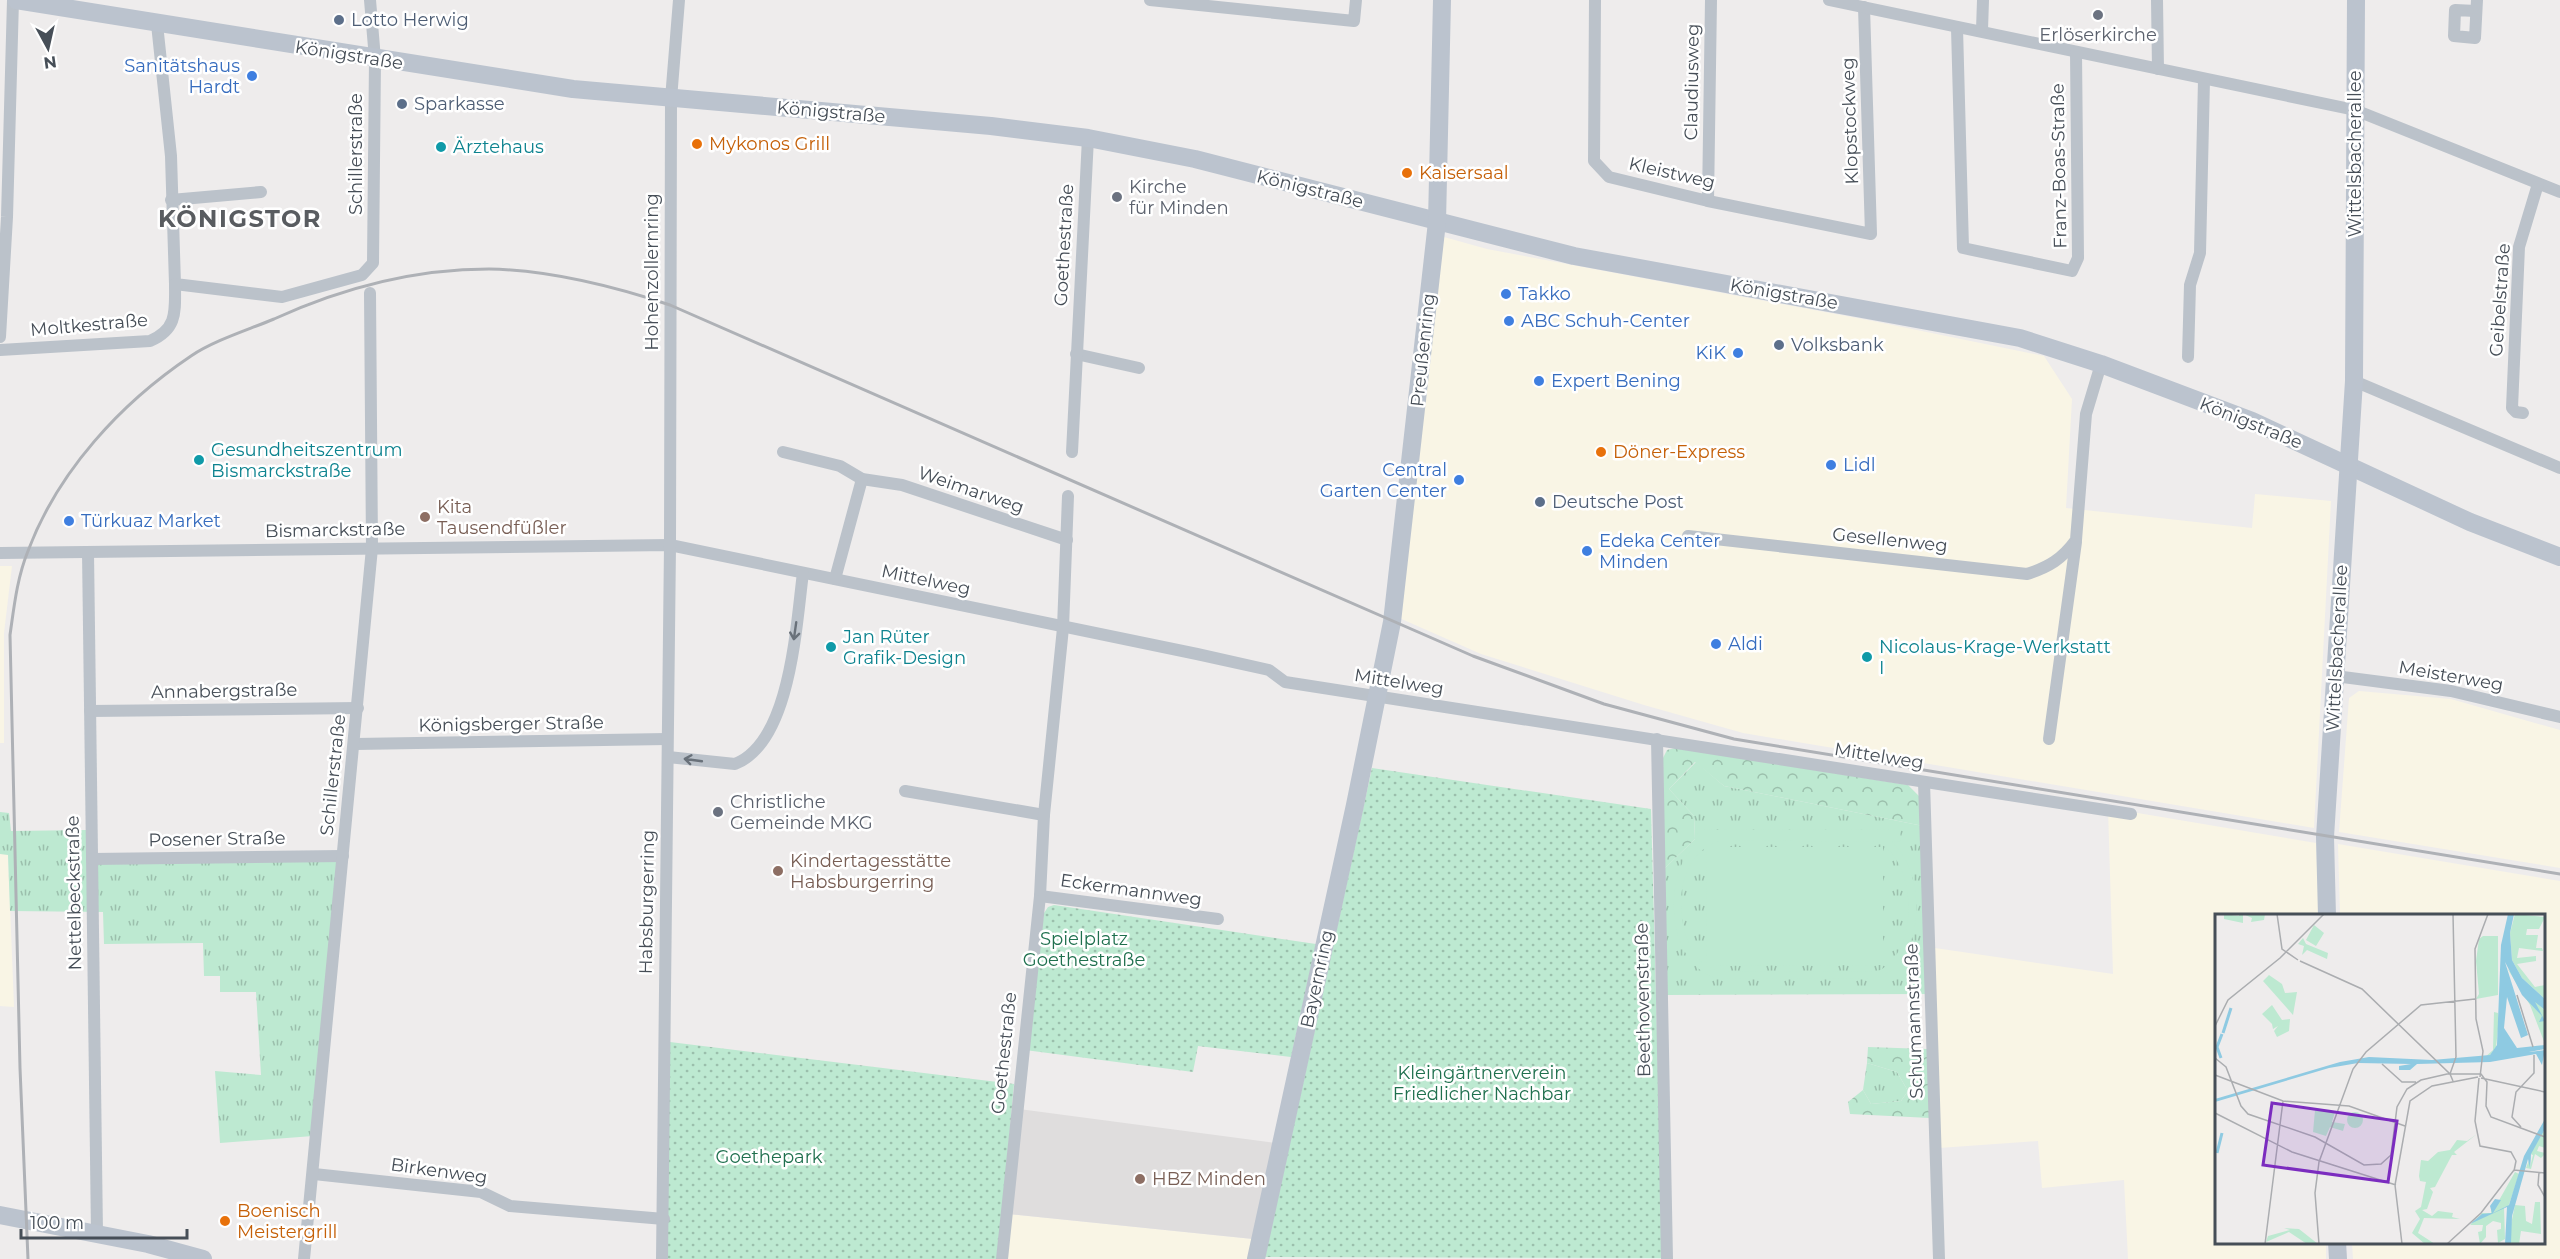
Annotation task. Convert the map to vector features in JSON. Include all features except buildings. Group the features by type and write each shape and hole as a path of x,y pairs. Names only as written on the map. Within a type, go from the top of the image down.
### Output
{"main road":[{"name":"Königstraße","path":"15,0 531,84 671,99 991,126 1088,138 1195,159 1574,256 2020,338 2101,364 2252,421 2470,522 2560,556"},
{"name":"Preußenring","path":"1377,698 1395,598 1437,222 1442,0"},
{"name":"Wittelsbacherallee","path":"2327,914 2325,837 2354,381 2356,0"},
{"name":"Bayernring","path":"1256,1259 1377,698"},
{"path":"0,1215 203,1259"},
{"path":"2337,1244 2338,1259"}],"street":[{"path":"0,338 15,0"},
{"name":"Schillerstraße","path":"174,284 282,297 362,275 373,263 375,59 370,0"},
{"name":"Hohenzollernring","path":"670,545 671,99 679,0"},
{"path":"1150,0 1354,21 1356,0"},
{"name":"Kleistweg","path":"1595,0 1594,161 1606,176 1708,201 1871,234"},
{"name":"Claudiusweg","path":"1708,201 1711,0"},
{"path":"1829,0 1957,28 1982,30 2355,111 2560,192"},
{"path":"1982,30 1983,0"},
{"path":"2157,0 2158,69"},
{"name":"Klopstockweg","path":"1864,8 1871,234"},
{"name":"Moltkestraße","path":"0,350 150,341 162,336 175,315 171,156 157,24"},
{"name":"Franz-Boas-Straße","path":"1957,28 1963,248 2072,271 2078,258 2076,52"},
{"path":"2188,357 2190,285 2200,253 2204,80"},
{"name":"Goethestraße","path":"1072,452 1088,138"},
{"name":"Geibelstraße","path":"2523,413 2516,412 2512,408 2519,247 2538,183"},
{"path":"171,200 261,192"},
{"name":"Schillerstraße","path":"304,1259 314,1174 372,548 370,293"},
{"path":"1076,354 1139,368"},
{"path":"2049,739 2076,540 2086,414 2101,364"},
{"path":"2354,381 2560,468"},
{"name":"Weimarweg","path":"783,452 840,466 862,479 902,485 1067,540"},
{"path":"835,579 862,479"},
{"name":"Goethestraße","path":"1002,1259 1040,896 1044,815 1063,628 1068,496"},
{"name":"Gesellenweg","path":"1688,536 2027,574 2048,568 2066,554 2076,540"},
{"name":"Bismarckstraße","path":"0,553 670,545"},
{"name":"Mittelweg","path":"670,545 1269,670 1285,682 2131,814"},
{"name":"Habsburgerring","path":"662,1259 664,1219 662,1091 670,545"},
{"name":"Nettelbeckstraße","path":"88,552 96,1234"},
{"path":"668,757 735,764 743,761 761,745 775,718 786,684 803,573"},
{"name":"Meisterweg","path":"2336,676 2451,691 2560,717"},
{"name":"Annabergstraße","path":"90,711 358,708"},
{"name":"Königsberger Straße","path":"355,744 668,739"},
{"name":"Beethovenstraße","path":"1657,740 1666,1259"},
{"name":"Schumannstraße","path":"1924,782 1940,1259"},
{"path":"905,791 1044,815"},
{"name":"Posener Straße","path":"92,859 343,856"},
{"name":"Eckermannweg","path":"1040,896 1218,919"},
{"name":"Birkenweg","path":"314,1174 481,1192 492,1195 510,1206 664,1219"}],"shaded area":[{"path":"1444,237 1487,249 1873,321 2044,356 2072,399 2066,508 2252,528 2255,494 2331,501 2314,828 1743,733 1481,654 1397,617"},
{"path":"0,566 12,566 4,633 4,743 0,743"},
{"path":"2359,691 2451,699 2560,730 2560,868 2339,832 2349,698"},
{"path":"2108,808 2316,843 2319,914 2215,914 2215,1244 2326,1244 2326,1259 2128,1259 2124,1180 2042,1188 2038,1141 1939,1148 1935,948 2113,974"},
{"path":"2338,844 2560,881 2560,1259 2353,1259 2352,1244 2545,1244 2545,914 2340,914"},
{"path":"0,854 8,854 14,1007 0,1006"},
{"name":"HBZ Minden","path":"1019,1109 1276,1143 1253,1239 1008,1214"},
{"path":"1008,1214 1253,1239 1248,1259 1005,1259"}],"green space":[{"path":"1675,748 1908,785 1920,797 1923,826 1724,786 1695,762 1669,789 1694,816 1695,839 1664,869 1663,758 1667,750"},
{"path":"1696,762 1724,786 1923,826 1927,994 1665,995 1664,869 1695,839 1694,816 1669,789"},
{"name":"Kleingärtnerverein Friedlicher Nachbar","path":"1372,768 1651,809 1663,1258 1265,1257"},
{"path":"0,812 9,813 11,831 86,830 87,862 337,860 313,1136 220,1143 215,1071 261,1075 256,992 220,992 220,976 204,976 203,943 104,944 103,912 10,911 8,855 0,854"},
{"path":"1900,829 1901,841 1891,842 1903,855 1916,894 1916,916 1912,938 1904,956 1892,970 1875,978 1719,979 1704,972 1692,962 1683,948 1674,915 1676,881 1684,860 1696,841 1698,830","holes":["1726,840 1877,842 1891,852 1900,867 1909,906 1907,927 1901,946 1892,961 1878,971 1720,972 1707,966 1883,965 1883,847 1707,847 1706,966 1694,952 1686,935 1682,915 1682,894 1686,875 1694,858 1708,846"]},
{"name":"Spielplatz Goethestraße","path":"1054,905 1316,944 1291,1057 1198,1046 1193,1072 1025,1050 1044,913 1048,907"},
{"name":"Goethepark","path":"670,1042 1014,1084 998,1259 662,1259"},
{"path":"1868,1047 1927,1049 1930,1118 1850,1114 1848,1102 1863,1090 1871,1104 1901,1101 1908,1091 1897,1072 1867,1063"},
{"path":"1867,1063 1897,1072 1908,1091 1901,1101 1871,1104 1863,1090"}],"railway":[{"path":"28,1259 20,1068 10,635 19,582 28,551 56,493 94,441 140,395 191,356 221,340 326,298 379,282 433,272 489,269 535,272 604,286 670,305 1473,656 1604,704 1734,739 2560,874"}],"place":[{"name":"Erlöserkirche","path":"2098,15"},
{"name":"Lotto Herwig","path":"339,20"},
{"name":"Sanitätshaus Hardt","path":"252,76"},
{"name":"Sparkasse","path":"402,104"},
{"name":"Mykonos Grill","path":"697,144"},
{"name":"Ärztehaus","path":"441,147"},
{"name":"Kaisersaal","path":"1407,173"},
{"name":"Kirche für Minden","path":"1117,197"},
{"name":"Takko","path":"1506,294"},
{"name":"ABC Schuh-Center","path":"1509,321"},
{"name":"Volksbank","path":"1779,345"},
{"name":"KiK","path":"1738,353"},
{"name":"Expert Bening","path":"1539,381"},
{"name":"Döner-Express","path":"1601,452"},
{"name":"Gesundheitszentrum Bismarckstraße","path":"199,460"},
{"name":"Lidl","path":"1831,465"},
{"name":"Central Garten Center","path":"1459,480"},
{"name":"Deutsche Post","path":"1540,502"},
{"name":"Kita Tausendfüßler","path":"425,517"},
{"name":"Türkuaz Market","path":"69,521"},
{"name":"Edeka Center Minden","path":"1587,551"},
{"name":"Aldi","path":"1716,644"},
{"name":"Jan Rüter Grafik-Design","path":"831,647"},
{"name":"Nicolaus-Krage-Werkstatt I","path":"1867,657"},
{"name":"Christliche Gemeinde MKG","path":"718,812"},
{"name":"Kindertagesstätte Habsburgerring","path":"778,871"},
{"name":"HBZ Minden","path":"1140,1179"},
{"name":"Boenisch Meistergrill","path":"225,1221"}],"district":[{"name":"KÖNIGSTOR","path":"240,219"}]}
